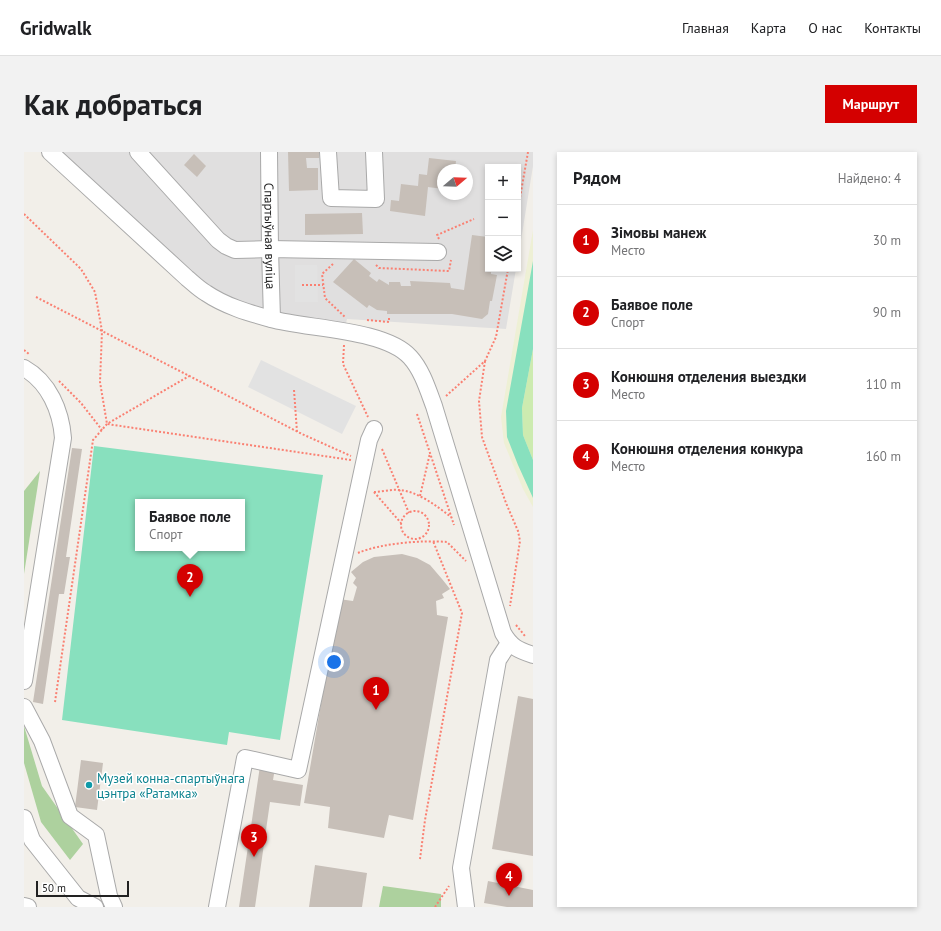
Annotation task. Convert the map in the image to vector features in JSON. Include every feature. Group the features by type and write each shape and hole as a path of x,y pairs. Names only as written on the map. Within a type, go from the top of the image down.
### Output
{"street":[{"path":"50,152 187,278 206,293 226,304 272,320 346,325 389,343 410,356 423,378 434,406 503,633 509,643 518,650 533,654"},
{"path":"138,152 218,240 235,250 443,250"},
{"name":"Спартыўная вуліца","path":"269,152 272,320"},
{"path":"328,152 331,198 376,199 374,152"},
{"path":"24,368 37,378 53,400 59,411 62,423 63,438 24,681"},
{"path":"217,907 245,758 298,770 369,440 374,429"},
{"path":"466,907 461,868 498,660 509,643"},
{"path":"24,707 42,741 70,816 96,835 109,896 114,907"},
{"path":"24,818 32,840 78,898 95,907"},
{"path":"24,906 28,907"}],"path":[{"path":"520,200 528,152"},
{"path":"24,214 81,269 95,292 102,331 100,382 107,424"},
{"path":"375,264 379,268 449,271 437,235 474,219"},
{"path":"337,261 322,274 324,298 346,325 343,364 374,429 409,513"},
{"path":"507,272 496,337 485,362 479,401 482,437 518,531 520,540 510,609"},
{"path":"302,285 323,285"},
{"path":"36,297 297,432 365,462"},
{"path":"361,320 389,322 389,316"},
{"path":"434,406 485,362"},
{"path":"55,702 94,440 107,424 189,376"},
{"path":"57,379 81,403 102,430"},
{"path":"294,390 297,432"},
{"path":"417,414 456,532"},
{"path":"107,424 365,462"},
{"path":"420,496 430,452"},
{"path":"361,478 402,523"},
{"path":"374,492 400,490 420,496 437,506 451,517"},
{"path":"417,511 425,515 428,519 428,532 421,538 417,539 405,535 402,523 405,515 409,513 417,511"},
{"path":"343,560 366,549 396,544 433,541 447,542 466,561 464,554"},
{"path":"420,859 425,820 462,613 433,541"}],"shaded area":[{"path":"50,152 533,152 533,166 521,240 521,164 485,164 485,272 516,272 506,329 347,319 344,332 226,304"},
{"path":"295,265 317,265 318,302 295,302"},
{"path":"261,360 356,406 342,434 248,387"}],"green space":[{"path":"533,230 533,507 523,489 504,443 501,417"},
{"path":"533,261 533,349 522,408 523,435 533,460 533,498 507,437 506,411"},
{"path":"533,349 533,460 523,435 522,408"},
{"path":"94,446 323,475 280,740 229,732 227,745 62,720"},
{"path":"40,471 24,574 24,491"},
{"path":"24,726 42,786 83,844 70,860 41,822 24,763"},
{"path":"383,886 441,894 441,907 379,907"}],"building":[{"path":"288,152 319,152 319,158 306,158 307,168 318,168 318,190 289,191"},
{"path":"194,154 206,166 197,177 184,165"},
{"path":"429,158 456,161 456,164 437,164 437,188 428,187 425,216 390,211 391,200 399,201 401,184 418,186 419,174 427,175"},
{"path":"362,213 363,234 305,235 305,214"},
{"path":"472,235 485,237 485,272 491,272 491,274 497,275 488,314 482,319 452,314 387,314 387,311 377,310 369,305 367,308 333,282 354,259 371,273 369,276 377,282 379,279 389,285 389,282 400,282 401,286 411,286 410,281 450,283 451,288 464,290"},
{"path":"72,448 82,449 66,557 70,557 64,594 59,594 43,704 33,702"},
{"path":"402,554 417,558 430,565 450,589 442,594 444,598 436,601 437,615 448,617 413,820 389,815 384,838 328,828 330,807 304,803 339,599 353,601 357,587 353,583 356,578 351,572 363,562 374,557"},
{"path":"518,696 533,699 533,856 492,849"},
{"name":"Музей конна-спартыўнага цэнтра «Ратамка»","path":"81,760 103,763 97,810 75,807"},
{"path":"260,766 275,768 273,780 303,785 300,806 270,802 255,907 239,907"},
{"path":"315,865 367,873 362,907 309,907"},
{"path":"488,881 533,890 533,907 507,907 484,903"}],"place":[{"name":"Баявое поле","path":"190,597"},
{"name":"Зімовы манеж","path":"376,710"},
{"name":"Музей конна-спартыўнага цэнтра «Ратамка»","path":"89,785"},
{"name":"Конюшня отделения выездки","path":"254,857"},
{"name":"Конюшня отделения конкура","path":"509,896"}]}
